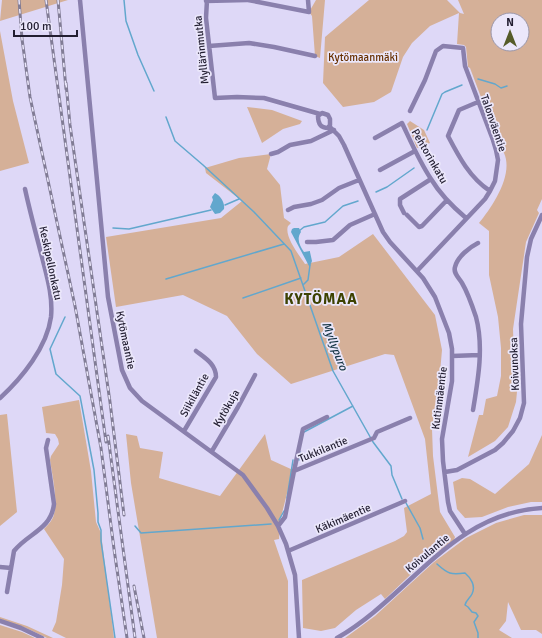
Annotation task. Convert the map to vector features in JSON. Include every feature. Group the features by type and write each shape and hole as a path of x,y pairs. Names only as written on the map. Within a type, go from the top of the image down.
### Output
{"street":[{"name":"Kytömaantie","path":"80,0 106,279 120,362 126,380 130,388 142,401 244,475 267,508 278,526 288,551 295,575 297,584 299,638"},
{"path":"207,0 247,0 309,12 308,0"},
{"name":"Myllärinmutka","path":"207,0 206,18 215,98 264,98 320,114"},
{"path":"209,46 249,43 315,56"},
{"name":"Talonväentie","path":"410,112 425,80 436,51 443,46 463,48 465,66 496,150 498,160 496,175 490,191 485,199 417,271"},
{"path":"478,102 459,110 448,136 462,162 473,176 490,191"},
{"name":"Kutinmäentie","path":"332,128 324,128 320,125 318,121 320,114 322,113 328,115 332,128 344,145 375,214 390,242 417,271 435,297 449,333 452,356 451,383 442,439 450,511 465,534"},
{"name":"Pehtorinkatu","path":"375,138 402,123 430,179 466,218"},
{"path":"271,154 290,145 311,141 332,128"},
{"path":"380,170 415,151"},
{"path":"430,179 400,199 400,205 406,214 419,227 422,226 448,200"},
{"path":"288,210 322,200 339,188 359,180"},
{"name":"Keskipellonkatu","path":"0,398 22,376 43,341 50,318 50,292 25,189"},
{"path":"307,242 333,240 350,225 375,214"},
{"name":"Koivunoksa","path":"445,472 457,470 494,450 503,443 513,431 520,418 524,403 521,324 527,257 531,239 542,215"},
{"path":"473,410 481,345 476,317 470,299 454,267 457,261 470,247 478,243"},
{"name":"Siikiläntie","path":"184,431 216,377 214,366 196,351"},
{"path":"452,356 479,355"},
{"name":"Kytökuja","path":"212,451 255,375"},
{"path":"294,471 303,429 327,417"},
{"name":"Tukkilantie","path":"278,526 285,517 294,471 371,439 377,432 410,418"},
{"path":"7,592 14,551 46,523 53,512 54,504 46,448 48,440"},
{"name":"Käkimäentie","path":"288,551 405,501"},
{"name":"Koivulantie","path":"337,638 373,613 430,560 465,534 506,514 542,508"},
{"path":"0,567 11,568"},
{"path":"0,621 21,628 42,638"}],"green space":[{"path":"2,0 68,0 0,21"},
{"path":"316,0 325,0 320,58 315,56 312,16 309,12"},
{"name":"Kytömaanmäki","path":"369,0 447,0 460,13 464,14 458,0 542,0 542,199 537,210 539,213 526,242 513,329 514,358 519,371 516,402 508,427 495,441 468,457 479,415 483,415 486,399 497,396 501,376 501,348 498,317 489,275 489,231 479,223 495,200 504,181 506,162 504,153 499,145 470,68 468,67 466,47 464,45 457,44 459,13 430,26 412,43 403,57 391,92 374,102 343,107 323,83 325,37"},
{"path":"0,31 13,101 29,163 0,171"},
{"path":"247,107 272,110 302,121 300,124 283,129 262,143"},
{"path":"410,121 424,130 430,143 417,148 407,124"},
{"path":"271,154 267,169 280,185 284,218 291,223 287,230 288,235 305,264 339,257 373,234 435,315 442,350 439,384 432,429 433,456 440,512 455,537 454,540 427,559 385,599 381,594 356,610 335,628 321,631 303,628 302,580 404,536 407,532 404,508 431,494 425,439 394,355 385,354 291,384 257,354 227,316 183,295 116,307 106,237 221,218 242,201 206,173 205,168 239,158"},
{"path":"79,400 91,471 96,522 101,533 114,638 66,638 52,631 56,622 62,585 64,559 44,529 53,518 54,514 54,487 50,460 59,444 55,434 46,433 42,407"},
{"path":"7,414 17,512 0,526 0,415"},
{"path":"126,434 137,436 140,448 163,452 159,478 220,496 265,434 271,460 293,470 280,521 279,539 274,540 288,581 288,638 157,638 131,483"},
{"path":"542,435 542,502 531,502 508,507 482,517 465,518 457,509 453,482 462,478 470,479 495,494 529,464"},
{"path":"524,515 542,515 542,634 536,630 521,630 508,602 506,621 499,630 512,638 345,638 375,616 434,562 466,538 496,523"},
{"path":"0,617 27,626 53,638 47,638 26,628 0,619"},
{"path":"0,625 22,632 35,638 0,638"}],"water":[{"path":"215,193 221,198 224,209 220,213 215,214 210,207 213,200 212,197"},
{"path":"294,228 299,228 301,232 299,240 304,252 310,251 312,261 310,266 291,232"}],"waterway":[{"name":"Myllypuro","path":"124,0 126,21 138,55 154,91"},
{"path":"478,79 495,84 501,88 507,86"},
{"path":"427,130 442,94 462,85"},
{"name":"Myllypuro","path":"166,117 175,141 254,212 291,251 333,371 373,442 391,466 392,475 402,499"},
{"path":"376,192 387,187 414,168"},
{"path":"225,205 239,199"},
{"path":"299,231 304,227 325,222 343,206 358,201"},
{"path":"113,228 129,229 211,210"},
{"path":"166,279 284,244"},
{"path":"304,284 308,280 310,265"},
{"path":"243,298 301,278"},
{"path":"65,317 50,349 56,374 80,396 94,470 98,522 101,530 101,541 115,638"},
{"path":"304,432 353,406"},
{"path":"299,460 300,452"},
{"path":"287,498 293,460"},
{"name":"Myllypuro","path":"406,503 420,528 423,539"},
{"path":"279,520 284,511"},
{"path":"135,526 141,533 271,524"},
{"name":"Myllypuro","path":"437,564 450,573 465,573 471,580 473,591 465,605 478,616 474,622 478,633 478,638"}],"railway":[{"path":"19,0 22,39 30,97 75,306 101,448 127,638"},
{"path":"46,0 106,442"},
{"path":"58,0 66,89"},
{"path":"66,83 70,125 110,402 124,515"},
{"path":"108,436 135,638"},
{"path":"134,586 144,638"}],"district":[{"name":"KYTÖMAA","path":"321,299"}]}
